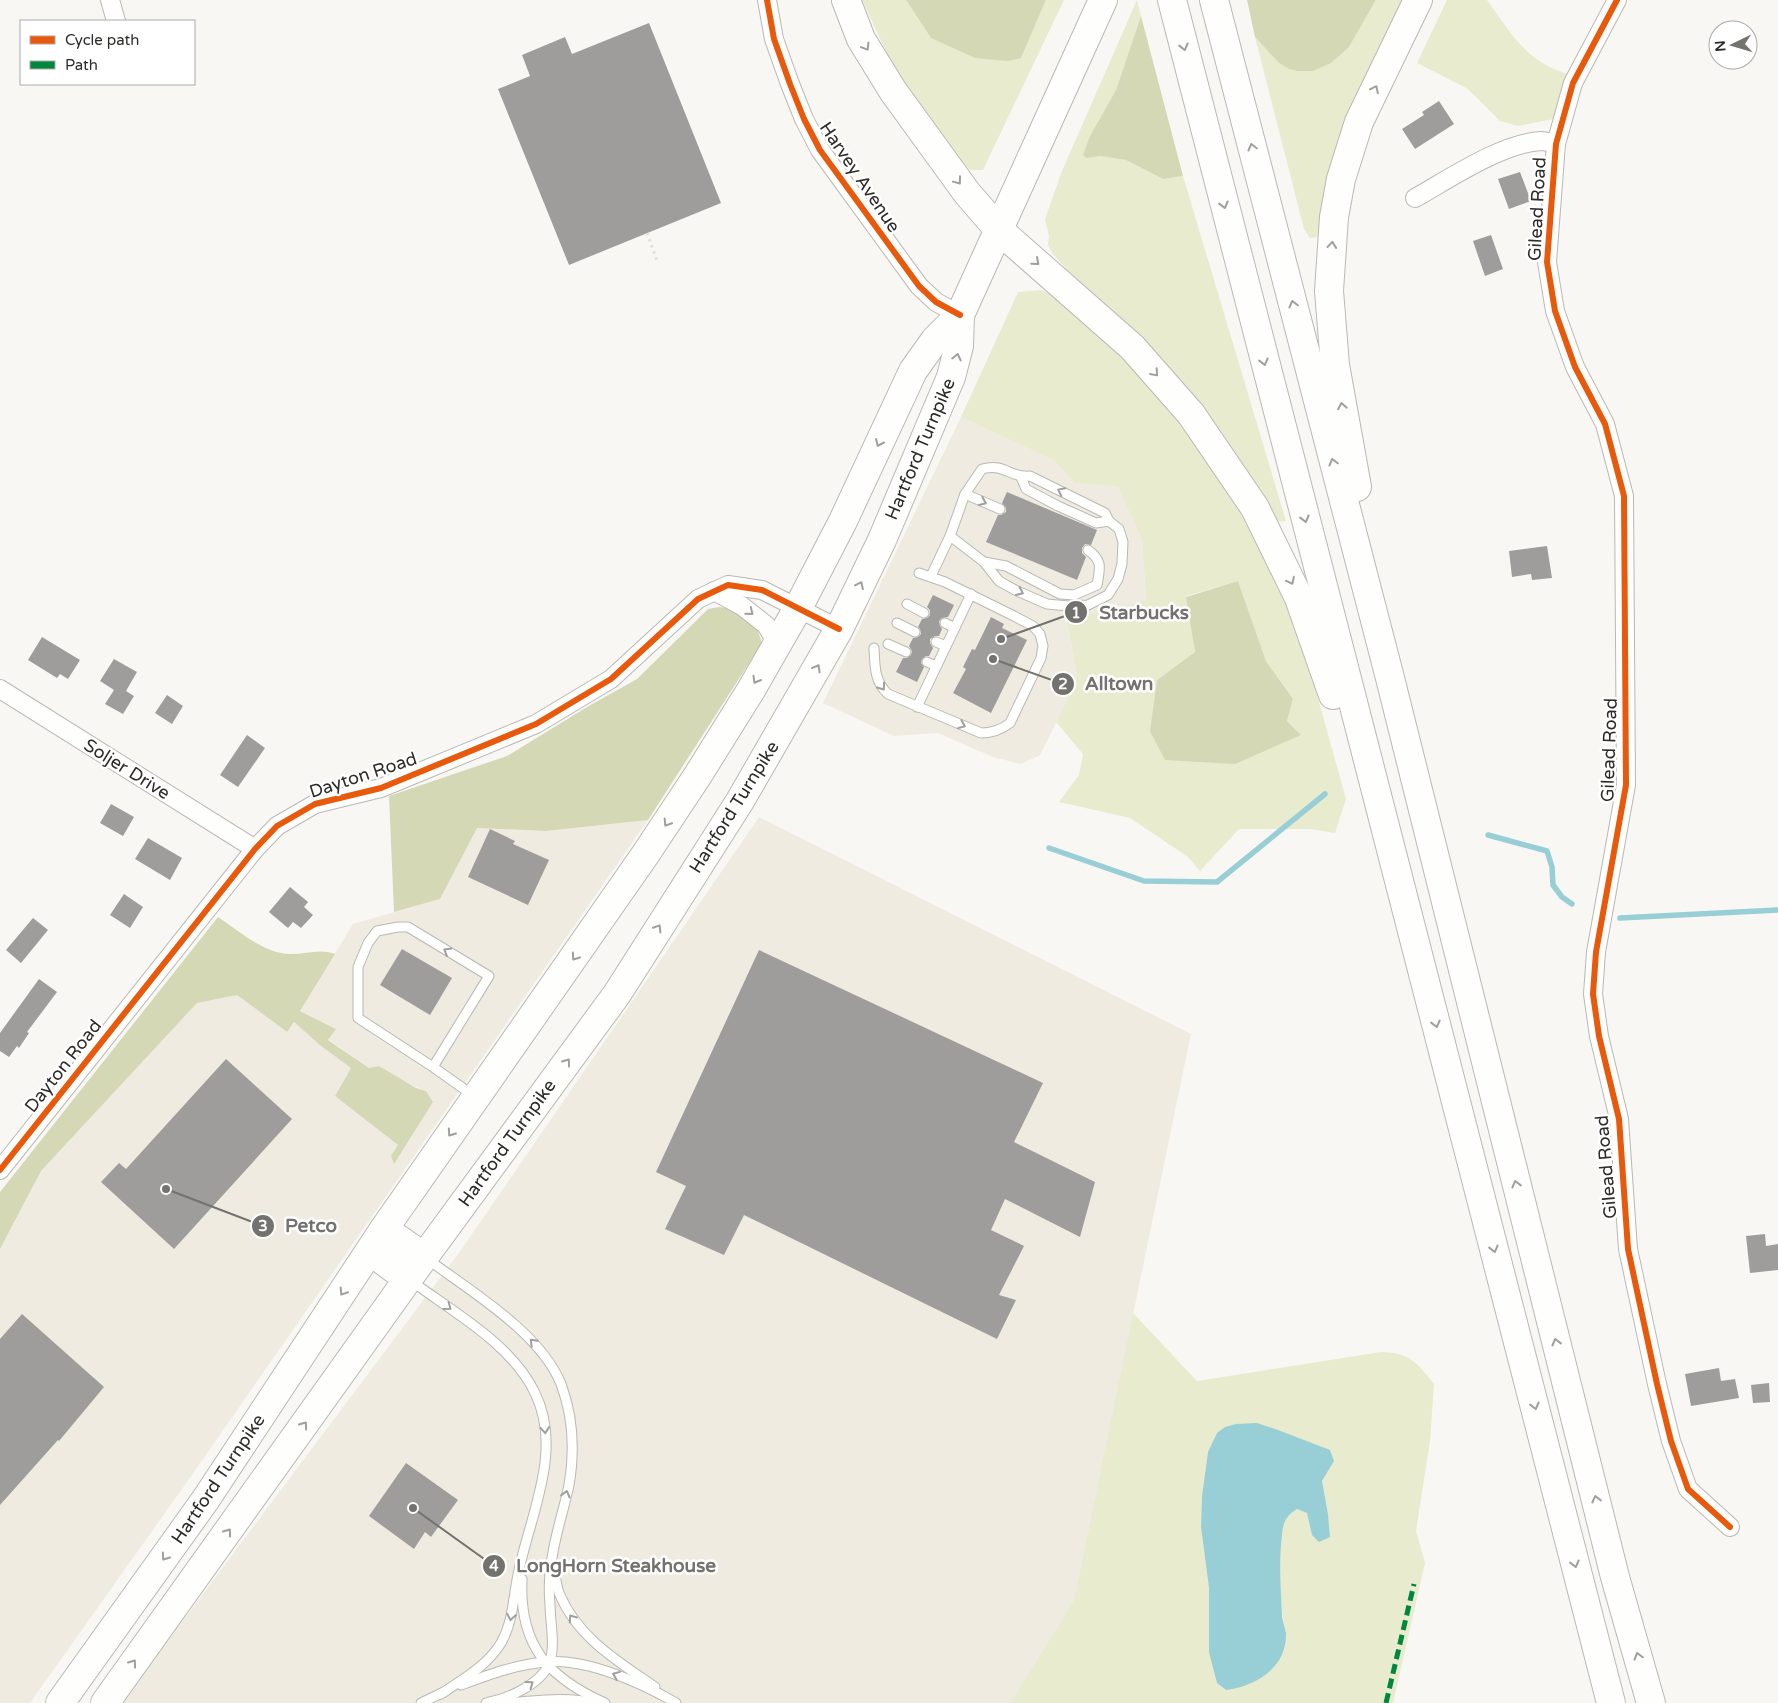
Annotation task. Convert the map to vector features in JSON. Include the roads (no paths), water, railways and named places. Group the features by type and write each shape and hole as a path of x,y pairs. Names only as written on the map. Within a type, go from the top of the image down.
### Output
{"highway":[{"path":"846,0 861,39 893,91 967,193 1000,230 1132,347 1191,414 1255,508 1300,598 1329,683 1367,824 1424,976"},
{"name":"Hartford Turnpike","path":"60,1703 206,1500 377,1240 645,855 736,714 798,608 843,521 913,371 934,340 960,315 1103,0"},
{"path":"1172,0 1611,1703"},
{"path":"1214,0 1390,678 1613,1567 1651,1703"},
{"path":"1390,678 1335,365 1329,291 1334,217 1344,169 1359,122 1418,0"},
{"name":"Hartford Turnpike","path":"104,1703 408,1278 617,994 740,801 839,628 882,540 948,385 959,346 960,315"},
{"path":"377,1240 424,1257"},
{"path":"377,1240 408,1278"}],"street":[{"path":"110,0 116,20"},
{"name":"Harvey Avenue","path":"768,0 774,39 804,119 820,150 918,286 936,302 960,315"},
{"name":"Gilead Road","path":"1617,0 1573,83 1556,144 1547,262 1555,311 1575,367 1605,424 1624,496 1626,785 1596,952 1593,994 1600,1036 1619,1119 1628,1249 1671,1441 1688,1489 1730,1527"},
{"path":"1415,198 1492,156 1522,144 1542,141 1556,144"},
{"name":"Dayton Road","path":"0,1170 255,849 277,826 315,804 381,788 536,724 612,680 698,598 728,585 762,590 839,628"},
{"path":"714,591 742,606 766,625 778,643"},
{"name":"Soljer Drive","path":"0,689 255,849"}],"lane":[{"path":"931,576 950,536 965,494 982,470 1001,467 1021,477 1030,476 1105,513 1109,521 1119,528 1123,542 1122,564 1118,579 1108,595 1088,605 1047,604 999,581 984,562 950,536"},
{"path":"1021,477 1026,490 1096,523 1109,521"},
{"path":"965,494 1000,509"},
{"path":"984,562 1006,566 1060,594 1074,595 1097,585 1101,566 1096,555 1088,550"},
{"path":"874,648 876,677 880,687 888,694 981,733 1003,729 1010,723 1041,658 1043,646 1040,634 1033,626 971,594 931,576 919,573"},
{"path":"917,707 971,594"},
{"path":"907,604 924,613"},
{"path":"945,623 955,628"},
{"path":"897,624 916,632"},
{"path":"936,642 946,646"},
{"path":"888,644 906,652"},
{"path":"926,662 936,666"},
{"path":"434,1067 489,976 408,927 377,931 368,943 358,967 358,1018 434,1067 476,1098"},
{"path":"424,1257 516,1326 541,1350 560,1382 571,1418 573,1452 569,1485 554,1541 550,1572 552,1635 547,1663 535,1682 517,1693 486,1703"},
{"path":"408,1278 498,1346 520,1367 536,1394 544,1422 546,1451 542,1480 518,1571 510,1624 500,1644 486,1662 441,1694"},
{"path":"528,1534 523,1560 523,1615 530,1638 547,1663 567,1683 586,1695 605,1703"},
{"path":"554,1541 554,1568 559,1593 570,1615 584,1634 608,1655 677,1703"},
{"path":"421,1703 506,1669 547,1663 576,1663 602,1670 677,1703"},
{"path":"506,1703 559,1699 595,1703"}],"water":[{"path":"1257,1423 1330,1450 1334,1461 1322,1481 1330,1537 1319,1542 1312,1535 1307,1513 1297,1509 1285,1520 1280,1554 1280,1580 1282,1616 1286,1633 1285,1645 1276,1665 1268,1673 1249,1684 1226,1690 1217,1683 1209,1652 1209,1588 1201,1527 1202,1496 1208,1452 1217,1433 1225,1427 1236,1424"}],"waterway":[{"path":"1049,848 1144,881 1217,882 1325,794"},
{"path":"1488,835 1547,851 1552,867 1553,885 1562,897 1572,904"},
{"path":"1620,918 1778,910"}],"place":[{"name":"Starbucks","path":"1001,639"},
{"name":"Alltown","path":"993,659"},
{"name":"Petco","path":"166,1189"},
{"name":"LongHorn Steakhouse","path":"413,1508"}]}
